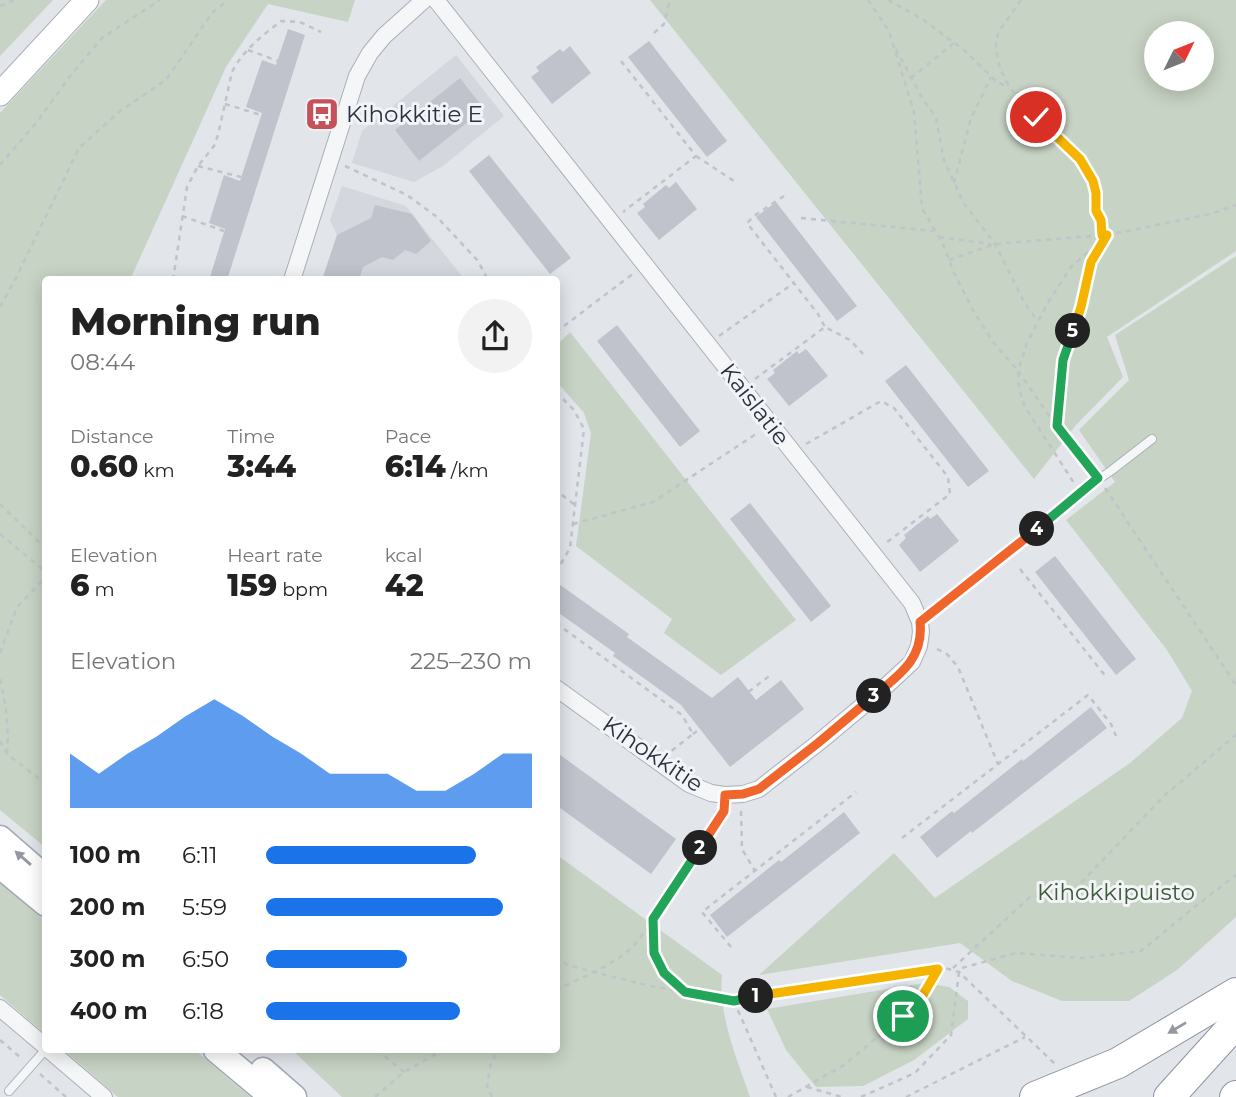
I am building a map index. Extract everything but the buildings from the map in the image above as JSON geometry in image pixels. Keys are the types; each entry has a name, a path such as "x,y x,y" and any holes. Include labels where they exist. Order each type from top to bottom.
{"highway":[{"path":"1035,1097 1118,1063 1236,993"},
{"path":"1169,1097 1236,1023"}],"main road":[{"path":"0,838 42,875"},
{"path":"0,866 42,901"},
{"path":"220,1053 272,1097"},
{"path":"243,1053 294,1097"}],"street":[{"path":"0,94 87,0"},
{"path":"293,276 357,76 384,36 424,0"},
{"name":"Kaislatie","path":"436,0 912,603 920,622"},
{"name":"Kihokkitie","path":"560,691 689,783 710,793 743,794 759,789 818,743 912,662 919,646 920,622"},
{"path":"0,1008 42,1045"},
{"path":"52,1053 104,1097"}],"lane":[{"path":"920,622 1098,478 1152,439"},
{"path":"9,1091 43,1053"}],"path":[{"path":"0,6 14,0"},
{"path":"0,165 102,38 160,0"},
{"path":"0,307 79,148 118,112 166,80 212,13 228,0"},
{"path":"654,33 668,16 670,0"},
{"path":"868,0 889,31 914,111 922,208 939,237 974,312 993,342 1098,478 1236,685"},
{"path":"888,0 922,19 954,43 996,81 1010,88"},
{"path":"1021,0 996,39 1000,69 1010,88 1080,159 1093,181 1096,211 1105,235 1091,262 1081,307 1063,360 1057,426"},
{"path":"174,276 187,187 198,166 214,146 232,72 253,43 281,21 300,22 321,32"},
{"path":"893,43 936,118 944,160 963,202 995,244 1024,302 1038,322"},
{"path":"911,78 954,43"},
{"path":"248,50 278,61"},
{"path":"621,61 696,156 737,183"},
{"path":"954,183 971,118 991,76"},
{"path":"225,104 261,115"},
{"path":"620,214 696,156"},
{"path":"342,165 407,195 437,217 478,261 486,276"},
{"path":"198,166 242,177"},
{"path":"784,196 747,223 818,314 825,327 850,340 863,354"},
{"path":"939,237 995,244 1105,235 1210,214 1236,205"},
{"path":"182,216 225,231"},
{"path":"801,218 936,232"},
{"path":"1081,493 1025,407 1019,389 1018,371 1027,343 1047,304 1071,267 1105,235"},
{"path":"949,260 995,244"},
{"path":"560,329 645,265"},
{"path":"717,337 794,283"},
{"path":"752,382 825,327"},
{"path":"560,396 574,410 584,429 570,548 560,565"},
{"path":"803,446 881,401 894,408 948,477 950,494 883,546"},
{"path":"573,524 653,502 760,432"},
{"path":"562,495 576,505"},
{"path":"0,504 42,545"},
{"path":"0,534 42,571"},
{"path":"1020,569 1107,678"},
{"path":"0,653 17,607 42,579"},
{"path":"560,626 682,715 693,734"},
{"path":"937,649 947,654 958,667 998,764"},
{"path":"668,753 772,674"},
{"path":"0,679 7,710 7,754"},
{"path":"902,838 1088,695 1111,724 1116,736"},
{"path":"951,970 1030,897 1073,891 1164,796 1236,734"},
{"path":"0,741 7,754 42,782"},
{"path":"731,947 702,912 856,792"},
{"path":"560,988 631,950 724,811 725,795"},
{"path":"741,810 743,849 755,870"},
{"path":"861,1097 915,1073 951,1035 959,972 962,968 1016,953 1081,958 1141,951 1236,875"},
{"path":"653,919 654,953 664,973 685,992"},
{"path":"560,959 567,965 593,972 734,1001 946,968 959,972 1059,1068"},
{"path":"788,1097 844,1065 903,1016 923,995 938,969"},
{"path":"734,1001 776,1097"},
{"path":"906,1097 1025,1037"},
{"path":"381,1053 404,1072"},
{"path":"375,1097 404,1072 438,1053"},
{"path":"492,1097 487,1087 491,1062 498,1053"},
{"path":"807,1087 842,1097"},
{"path":"55,1097 60,1092"}],"shaded area":[{"path":"456,55 504,116 443,166 414,182 352,163 362,131"},
{"path":"342,186 406,206 462,276 323,276 337,235 330,220"}],"green space":[{"path":"0,0 53,0 0,56"},
{"path":"106,0 355,0 348,22 268,4 226,67 132,276 42,276 42,845 0,810 0,113"},
{"path":"650,0 1236,0 1236,251 1107,337 1123,377 1076,425 1034,479"},
{"name":"Kihokkipuisto","path":"1236,256 1236,917 1177,970 1129,1001 1062,1001 1012,981 960,943 759,975 894,853 935,898 1130,763 1182,718 1192,691 1167,650 1066,520 1115,482 1079,430 1129,380 1115,335"},
{"path":"570,332 796,620 721,675 664,633 672,619 576,546 591,433 584,413 560,385 560,342"},
{"path":"560,857 722,975 726,1021 750,1097 342,1097 295,1053 560,1053"},
{"path":"0,882 42,918 42,1031 0,995"},
{"path":"924,983 949,987 968,1001 968,1019 914,1060 863,1086 816,1087 786,1050 767,1009"},
{"path":"67,1053 199,1053 250,1097 118,1097"}],"place":[{"name":"Kihokkitie E","path":"322,114"}],"route":[{"path":"903,1016 923,995 938,969 734,1001 685,992 664,973 654,953 653,919 724,811 725,795 743,794 759,789 852,716 912,662 919,646 920,622 1098,478 1057,426 1063,360 1081,307 1091,262 1107,235 1102,235 1093,181 1080,159 1036,117"}]}
